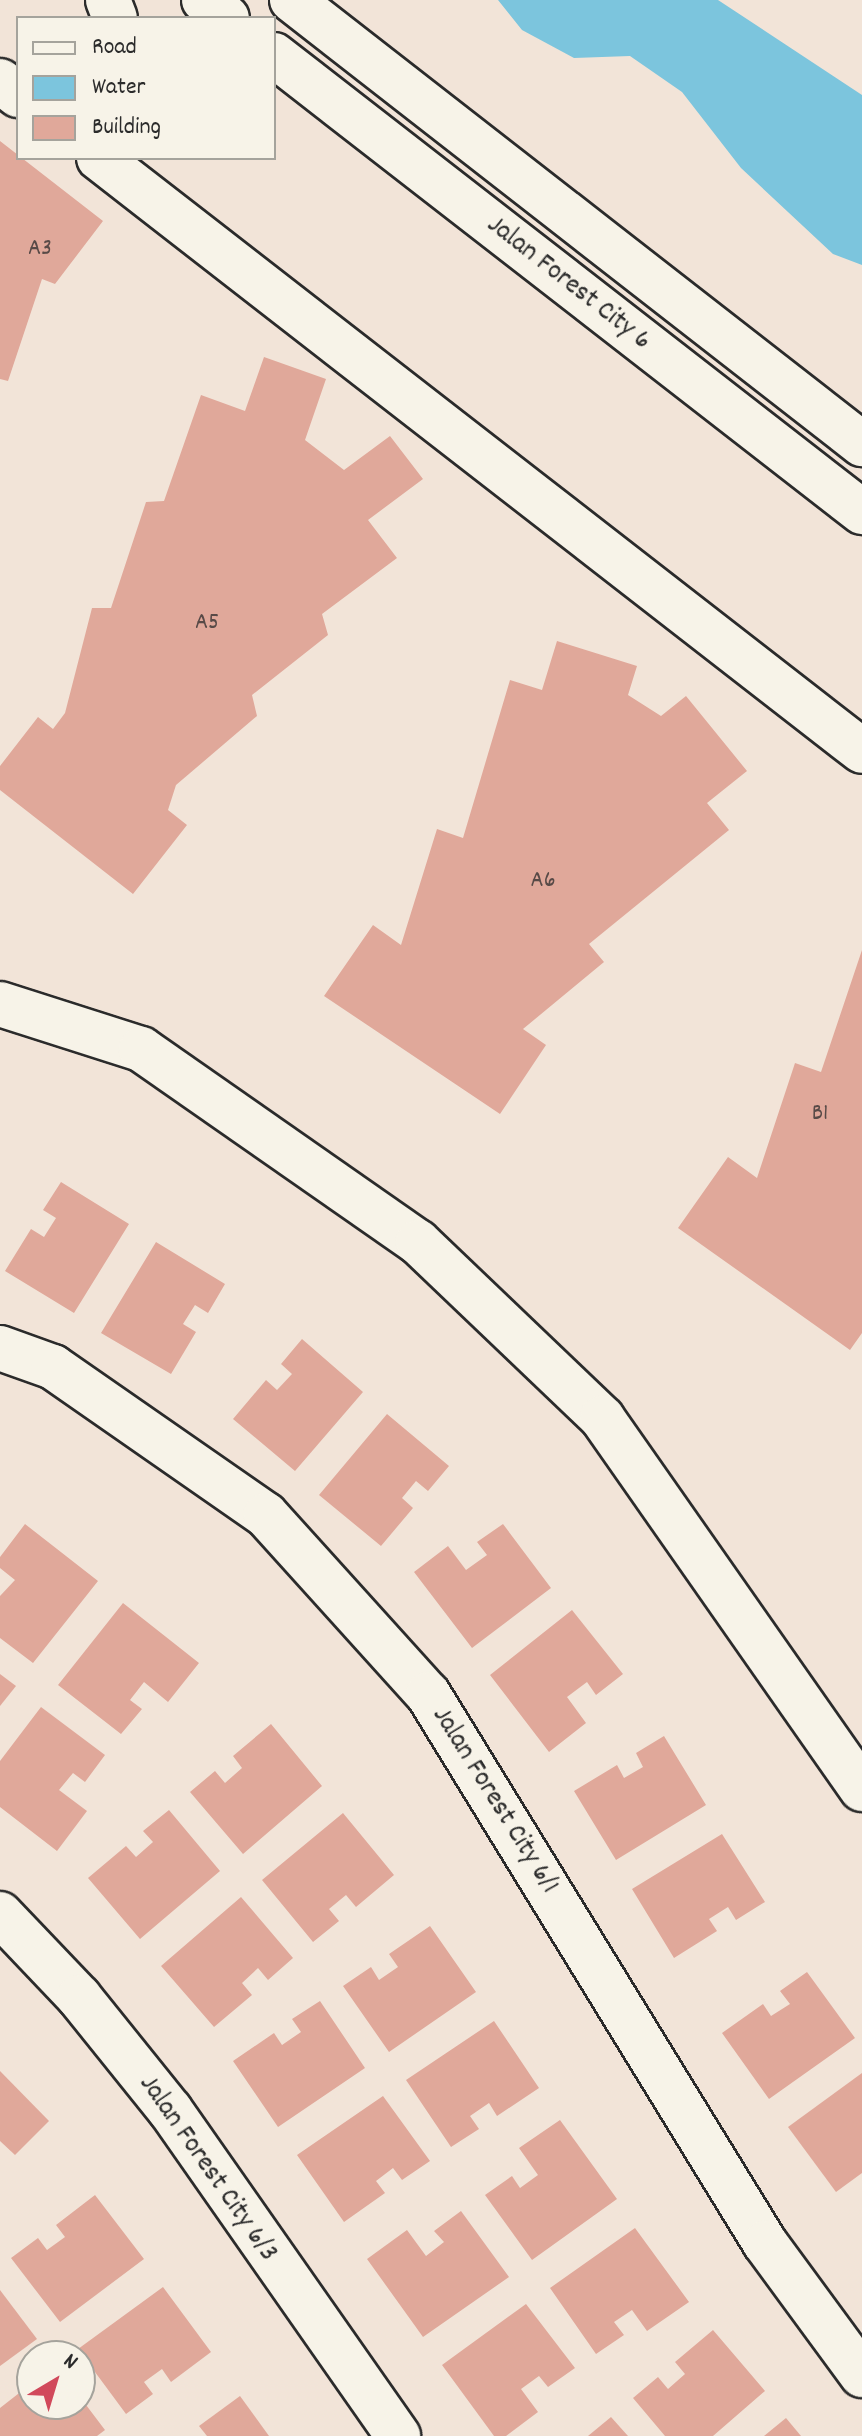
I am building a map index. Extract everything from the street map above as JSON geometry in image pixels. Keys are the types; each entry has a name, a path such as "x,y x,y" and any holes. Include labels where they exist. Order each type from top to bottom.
{"street":[{"path":"204,0 224,16"},
{"name":"Jalan Forest City 6","path":"292,0 862,444"},
{"name":"Jalan Forest City 6","path":"276,57 862,512"},
{"path":"0,81 16,93"},
{"path":"276,90 338,105"},
{"path":"102,160 862,751"},
{"path":"0,1004 141,1049 418,1242 602,1418 862,1789"},
{"name":"Jalan Forest City 6/1","path":"0,1348 53,1367 266,1515 428,1694 765,2243 862,2375"},
{"name":"Jalan Forest City 6/3","path":"0,1914 79,1997 170,2110 398,2436"}],"water":[{"path":"498,0 718,0 862,95 862,265 833,254 741,168 682,92 630,56 574,58 522,30"}],"building":[{"path":"0,141 16,153 16,160 24,160 103,221 55,284 42,279 8,381 0,379"},
{"path":"264,357 326,379 305,440 344,470 390,436 423,479 368,520 397,558 322,614 328,635 252,695 257,716 176,785 168,810 187,825 133,894 0,790 0,766 38,717 53,729 65,713 92,608 111,608 146,502 164,501 201,395 245,411"},
{"path":"557,641 637,666 628,695 661,716 686,696 747,771 707,803 729,830 589,944 604,962 523,1029 546,1045 500,1114 324,996 373,925 401,945 437,829 463,838 510,680 542,690"},
{"path":"862,950 862,1333 850,1350 678,1228 728,1157 757,1178 795,1063 821,1072"},
{"path":"61,1182 129,1224 74,1313 5,1271 31,1229 44,1237 56,1218 43,1210"},
{"path":"156,1242 225,1284 208,1313 195,1305 183,1324 196,1332 171,1374 101,1333"},
{"path":"302,1339 363,1392 295,1471 233,1419 266,1380 277,1390 292,1374 281,1364"},
{"path":"387,1414 449,1466 428,1491 416,1481 402,1498 413,1508 381,1546 319,1495"},
{"path":"25,1524 98,1581 33,1663 0,1638 0,1596 15,1580 0,1568 0,1557"},
{"path":"503,1524 551,1588 472,1648 414,1572 448,1546 466,1570 487,1555 477,1542"},
{"path":"123,1603 199,1663 168,1702 144,1682 130,1700 142,1709 121,1734 58,1685"},
{"path":"572,1610 623,1674 596,1695 587,1682 567,1697 586,1723 549,1752 490,1675"},
{"path":"0,1674 16,1686 0,1706"},
{"path":"41,1707 105,1755 85,1782 73,1773 59,1790 87,1811 57,1851 0,1807 0,1761"},
{"path":"271,1724 322,1786 243,1854 190,1792 215,1771 225,1783 242,1768 233,1756"},
{"path":"664,1736 706,1805 616,1860 574,1791 617,1765 624,1778 643,1767 636,1753"},
{"path":"169,1810 220,1871 140,1939 88,1878 126,1846 136,1857 153,1842 143,1831"},
{"path":"343,1813 394,1875 356,1907 346,1895 329,1909 339,1921 313,1942 262,1880"},
{"path":"722,1834 765,1902 736,1920 728,1907 709,1919 717,1931 674,1958 632,1889"},
{"path":"241,1897 293,1958 268,1980 258,1968 242,1983 252,1995 214,2027 161,1966"},
{"path":"430,1926 476,1992 389,2052 343,1986 371,1967 379,1980 398,1967 389,1954"},
{"path":"807,1972 855,2038 769,2099 722,2033 763,2004 771,2016 790,2004 780,1991"},
{"path":"320,2001 365,2068 278,2127 233,2061 274,2033 282,2045 301,2032 292,2019"},
{"path":"494,2021 539,2088 497,2116 489,2103 470,2116 479,2129 451,2147 406,2080"},
{"path":"0,2071 49,2121 15,2155 0,2141"},
{"path":"862,2073 862,2173 836,2192 788,2127"},
{"path":"383,2096 430,2161 402,2180 393,2168 376,2181 385,2193 344,2222 297,2155"},
{"path":"560,2120 617,2199 532,2260 485,2195 512,2176 520,2188 538,2175 519,2148"},
{"path":"95,2195 144,2259 60,2322 11,2258 38,2238 47,2250 65,2237 56,2225"},
{"path":"461,2211 509,2277 423,2337 367,2259 407,2230 426,2256 444,2242 434,2231"},
{"path":"635,2228 689,2302 647,2331 632,2310 614,2322 624,2335 596,2354 550,2288"},
{"path":"163,2287 211,2352 171,2382 162,2369 144,2382 153,2394 126,2414 96,2373 96,2340 90,2340"},
{"path":"0,2290 37,2339 16,2340 16,2354 0,2366"},
{"path":"526,2304 575,2368 548,2387 539,2376 521,2389 538,2412 506,2436 494,2436 442,2365"},
{"path":"713,2330 765,2391 713,2436 665,2436 633,2398 658,2377 668,2389 685,2374 675,2362"},
{"path":"16,2396 16,2420 96,2418 105,2430 97,2436 0,2436 0,2408"},
{"path":"240,2396 269,2436 207,2436 199,2426"},
{"path":"611,2417 628,2436 588,2436"},
{"path":"786,2418 801,2436 764,2436"}]}
